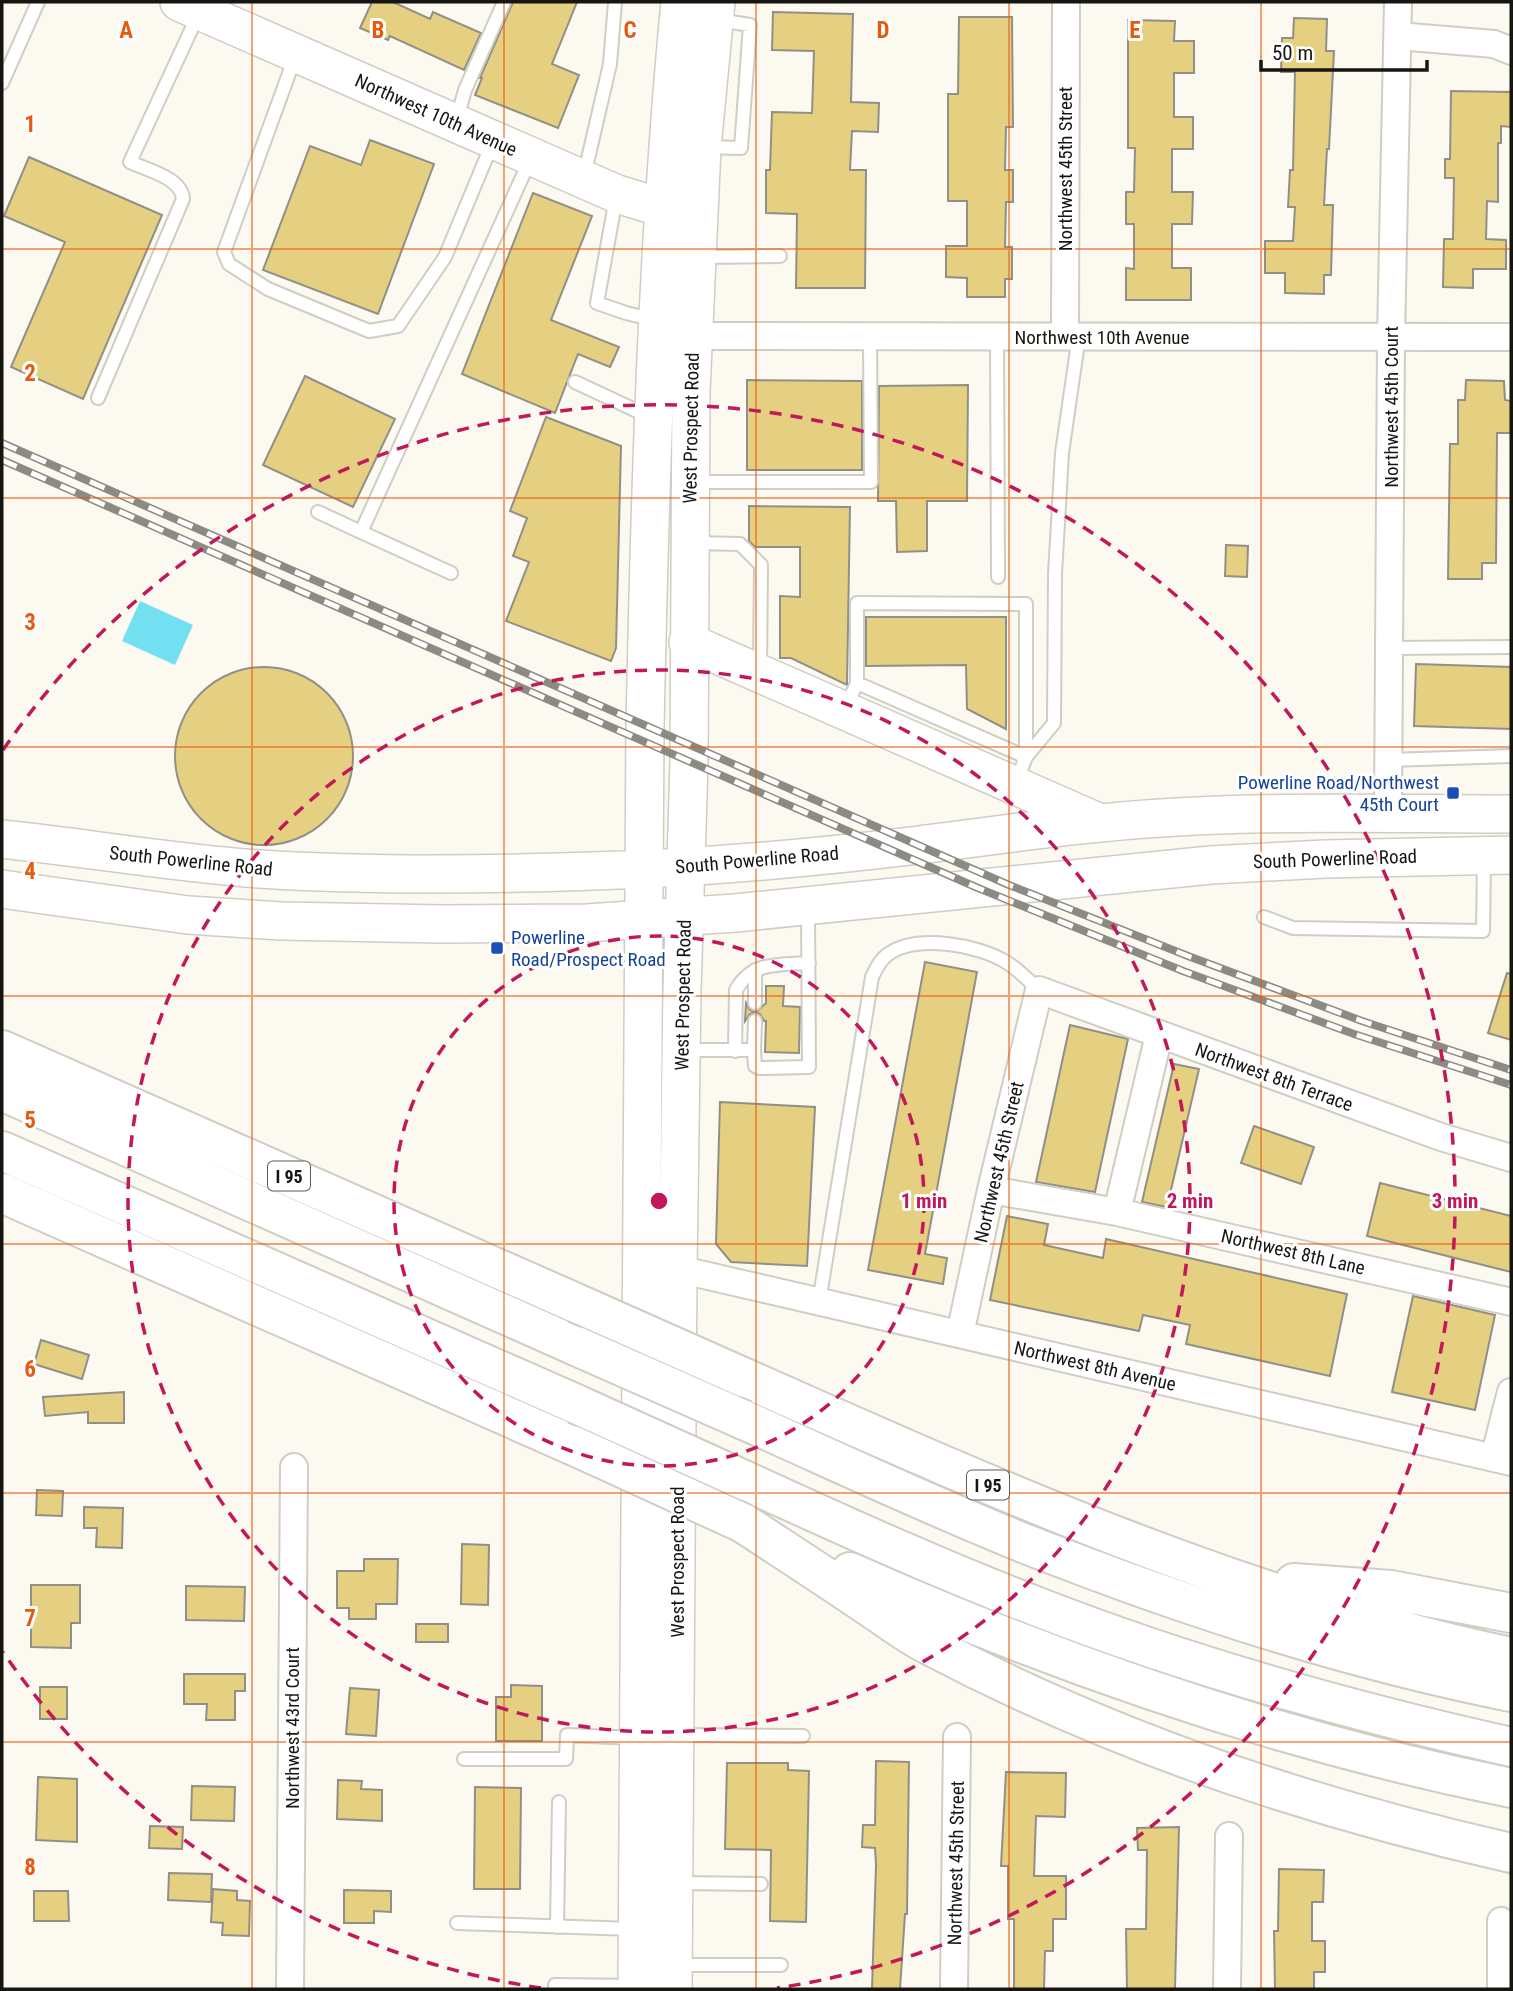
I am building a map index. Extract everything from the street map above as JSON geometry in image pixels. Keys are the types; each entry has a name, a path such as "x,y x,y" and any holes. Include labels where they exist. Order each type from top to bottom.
{"highway":[{"name":"I 95","path":"2,1050 745,1378 1079,1522 1236,1579 1389,1628 1511,1657"},
{"path":"2,1091 1023,1543 1183,1602 1343,1652 1511,1692"},
{"path":"2,1152 966,1578 1192,1662 1336,1705 1511,1747"},
{"path":"2,1193 949,1615 1102,1673 1259,1724 1511,1788"},
{"path":"743,1523 926,1644 1084,1717 1176,1754 1286,1792 1403,1827 1511,1853"},
{"path":"1236,1579 1391,1590 1511,1613"}],"main road":[{"name":"West Prospect Road","path":"637,1987 646,713 657,320 663,205 680,2"},
{"name":"Northwest 10th Avenue","path":"189,6 617,194 663,205 699,207"},
{"name":"West Prospect Road","path":"673,1977 678,1269 687,866 692,336 702,147 715,11"},
{"path":"688,642 761,673 850,697 1021,771 1099,823"},
{"name":"South Powerline Road","path":"2,839 175,862 286,870 422,874 687,866 823,855 1099,823 1234,814 1511,814"},
{"name":"South Powerline Road","path":"2,889 188,915 313,923 510,925 684,916 1211,865 1498,855"}],"street":[{"name":"Northwest 45th Street","path":"1066,2 1072,336"},
{"name":"Northwest 45th Court","path":"1388,813 1391,338 1398,2"},
{"path":"1398,36 1494,44 1511,51"},
{"name":"Northwest 10th Avenue","path":"692,336 1511,337"},
{"name":"Northwest 45th Street","path":"960,1335 991,1189 1039,990"},
{"name":"Northwest 8th Terrace","path":"1039,990 1441,1137 1511,1158"},
{"path":"1117,1212 1159,1035"},
{"name":"Northwest 8th Lane","path":"991,1189 1117,1212 1511,1302"},
{"name":"Northwest 8th Avenue","path":"678,1269 1503,1460"},
{"path":"1503,1460 1511,1392"},
{"name":"Northwest 43rd Court","path":"290,1989 294,1466"},
{"name":"Northwest 45th Street","path":"954,1989 957,1737"},
{"path":"1227,1989 1229,1836"},
{"path":"1501,1989 1502,1920"}],"lane":[{"path":"2,83 38,2"},
{"path":"456,123 465,90 504,2"},
{"path":"583,180 610,64 615,2"},
{"path":"98,398 183,199 178,184 130,162 189,6"},
{"path":"296,53 223,252 229,264 268,289 369,331 398,326 445,257 494,140"},
{"path":"361,532 532,157"},
{"path":"617,194 597,303 657,320"},
{"path":"696,257 779,256"},
{"path":"1021,771 1055,723 1055,573 1072,336"},
{"path":"689,482 871,482 870,337"},
{"path":"997,338 998,577"},
{"path":"575,382 653,418"},
{"path":"318,512 451,573"},
{"path":"689,542 740,544 761,565 761,673"},
{"path":"850,697 857,603 1026,604 1021,771"},
{"path":"1390,648 1511,647"},
{"path":"1389,760 1511,756"},
{"path":"1264,917 1293,928 1483,931 1498,855"},
{"path":"755,1021 754,1061 758,1068 809,1067 808,905"},
{"path":"820,1302 872,977 879,964 888,954 912,945 940,943 967,947 1007,962 1039,990"},
{"path":"735,1051 736,990 741,982 760,967 809,963"},
{"path":"755,970 755,1003"},
{"path":"681,1050 754,1050"},
{"path":"464,1759 566,1759 567,1735 639,1738"},
{"path":"675,1735 803,1736"},
{"path":"557,1927 559,1802"},
{"path":"674,1883 761,1884"},
{"path":"457,1923 637,1929"},
{"path":"673,1977 781,1965"},
{"path":"555,1989 555,1985 637,1987"}],"water":[{"path":"140,601 193,625 175,665 122,641"}],"building":[{"path":"372,2 393,2 430,19 433,12 481,33 464,70 390,36 388,40 360,28"},
{"path":"513,2 577,2 552,64 579,75 558,128 475,95"},
{"path":"773,12 853,14 851,102 879,103 878,132 852,131 850,170 866,170 865,288 796,288 797,214 766,213 766,170 770,170 772,112 812,113 814,51 772,50"},
{"path":"959,17 1012,17 1013,127 1006,127 1005,170 1013,170 1013,202 1006,202 1005,247 1012,247 1012,279 1005,279 1005,297 967,297 967,278 946,277 946,246 967,246 967,201 948,201 948,94 958,94"},
{"path":"1294,18 1327,19 1326,51 1334,51 1324,205 1333,205 1331,275 1324,275 1324,294 1285,293 1285,273 1265,273 1265,241 1293,241 1295,207 1288,207 1290,170 1293,170 1295,72 1281,72 1282,38 1293,38"},
{"path":"1128,20 1175,21 1174,41 1194,41 1194,73 1174,73 1174,117 1193,117 1193,149 1172,149 1172,192 1193,192 1192,224 1172,224 1172,268 1191,268 1191,300 1126,300 1126,268 1134,269 1134,224 1126,224 1126,192 1134,192 1135,148 1128,148"},
{"path":"1451,91 1511,92 1511,127 1501,126 1501,143 1498,143 1498,202 1487,201 1486,239 1506,240 1506,269 1473,269 1473,288 1443,287 1444,239 1453,239 1454,178 1445,178 1445,159 1450,159"},
{"path":"370,140 434,164 378,314 263,270 310,146 361,165"},
{"path":"29,157 162,215 83,399 11,367 65,242 4,216"},
{"path":"533,193 592,216 551,320 619,347 610,367 578,354 555,413 462,374"},
{"path":"305,376 395,419 353,507 263,465"},
{"path":"747,380 862,381 862,470 747,470"},
{"path":"1466,380 1504,381 1505,400 1511,401 1511,433 1497,433 1496,563 1482,563 1482,579 1448,579 1450,444 1458,444 1458,400 1465,400"},
{"path":"968,385 967,501 927,501 927,551 897,552 896,501 878,501 879,386"},
{"path":"546,417 621,446 616,648 611,661 506,621 529,562 513,556 527,518 510,511"},
{"path":"749,506 850,507 847,685 791,658 780,658 780,596 800,597 800,547 755,547 749,541"},
{"path":"1226,545 1248,546 1247,577 1225,576"},
{"path":"866,617 1006,617 1006,729 967,709 966,665 866,666"},
{"path":"1416,664 1511,667 1511,729 1414,726"},
{"path":"264,667 298,674 327,693 346,722 353,756 346,790 327,819 298,838 264,845 230,838 201,819 182,790 175,756 182,722 201,693 230,674"},
{"path":"925,962 977,972 925,1254 947,1258 943,1284 868,1270"},
{"path":"1507,973 1511,974 1511,1040 1488,1033"},
{"path":"766,986 784,986 783,1006 800,1007 799,1053 765,1052 766,1021 755,1012 745,1021 746,1003 750,1010 756,1012 766,1003"},
{"path":"1070,1025 1128,1039 1095,1192 1036,1182"},
{"path":"1174,1064 1199,1069 1167,1207 1142,1202"},
{"path":"720,1102 815,1107 807,1266 731,1262 716,1244"},
{"path":"1254,1126 1314,1147 1301,1184 1241,1163"},
{"path":"1380,1183 1511,1216 1511,1272 1367,1236"},
{"path":"1007,1216 1048,1224 1044,1245 1103,1258 1106,1239 1347,1294 1330,1376 1186,1344 1190,1325 1143,1315 1139,1331 990,1300"},
{"path":"1413,1296 1495,1315 1475,1410 1392,1392"},
{"path":"41,1340 89,1355 82,1379 34,1364"},
{"path":"124,1392 124,1423 88,1423 88,1412 45,1416 43,1397"},
{"path":"37,1490 63,1491 62,1516 36,1515"},
{"path":"84,1507 123,1508 122,1548 96,1547 97,1528 84,1528"},
{"path":"462,1544 489,1545 488,1605 461,1604"},
{"path":"364,1559 398,1559 397,1604 376,1604 376,1619 349,1619 349,1608 337,1608 337,1571 364,1571"},
{"path":"31,1585 80,1585 80,1623 71,1623 71,1648 31,1647"},
{"path":"186,1586 245,1587 244,1621 186,1620"},
{"path":"416,1624 448,1624 448,1642 416,1642"},
{"path":"184,1674 245,1674 245,1691 235,1691 235,1720 206,1720 207,1704 184,1704"},
{"path":"511,1685 542,1686 542,1741 496,1741 496,1697 511,1697"},
{"path":"40,1687 67,1687 67,1719 40,1719"},
{"path":"350,1688 379,1690 376,1736 346,1734"},
{"path":"876,1761 909,1762 907,1914 900,1989 872,1989 875,1848 862,1847 863,1825 875,1825"},
{"path":"727,1763 788,1763 788,1770 809,1771 806,1922 770,1921 771,1850 725,1849"},
{"path":"1006,1772 1066,1773 1065,1817 1036,1816 1034,1876 1066,1876 1066,1919 1053,1919 1053,1951 1045,1951 1044,1989 1014,1989 1014,1919 1008,1919 1008,1866 1001,1866"},
{"path":"38,1777 77,1779 77,1842 36,1840"},
{"path":"338,1780 362,1781 361,1789 382,1790 382,1821 337,1819"},
{"path":"192,1786 235,1787 234,1821 191,1820"},
{"path":"475,1787 521,1788 520,1889 474,1889"},
{"path":"150,1826 183,1827 182,1849 149,1848"},
{"path":"1179,1827 1175,1989 1127,1989 1126,1929 1146,1929 1147,1850 1138,1850 1137,1828"},
{"path":"1279,1869 1324,1870 1323,1902 1312,1902 1312,1941 1325,1941 1325,1972 1314,1972 1314,1989 1275,1989 1274,1931 1278,1931"},
{"path":"169,1873 212,1874 211,1902 168,1900"},
{"path":"213,1889 237,1891 237,1900 250,1901 249,1936 222,1935 223,1923 211,1922"},
{"path":"344,1890 391,1891 391,1912 374,1911 374,1923 344,1923"},
{"path":"34,1891 68,1891 69,1921 34,1921"}],"railway":[{"path":"2,443 1009,885 1362,1021 1511,1070"},
{"path":"2,460 978,888 1183,971 1354,1034 1511,1085"}],"place":[{"name":"Powerline Road/Northwest 45th Court","path":"1453,793"},
{"name":"Powerline Road/Prospect Road","path":"497,948"}]}
